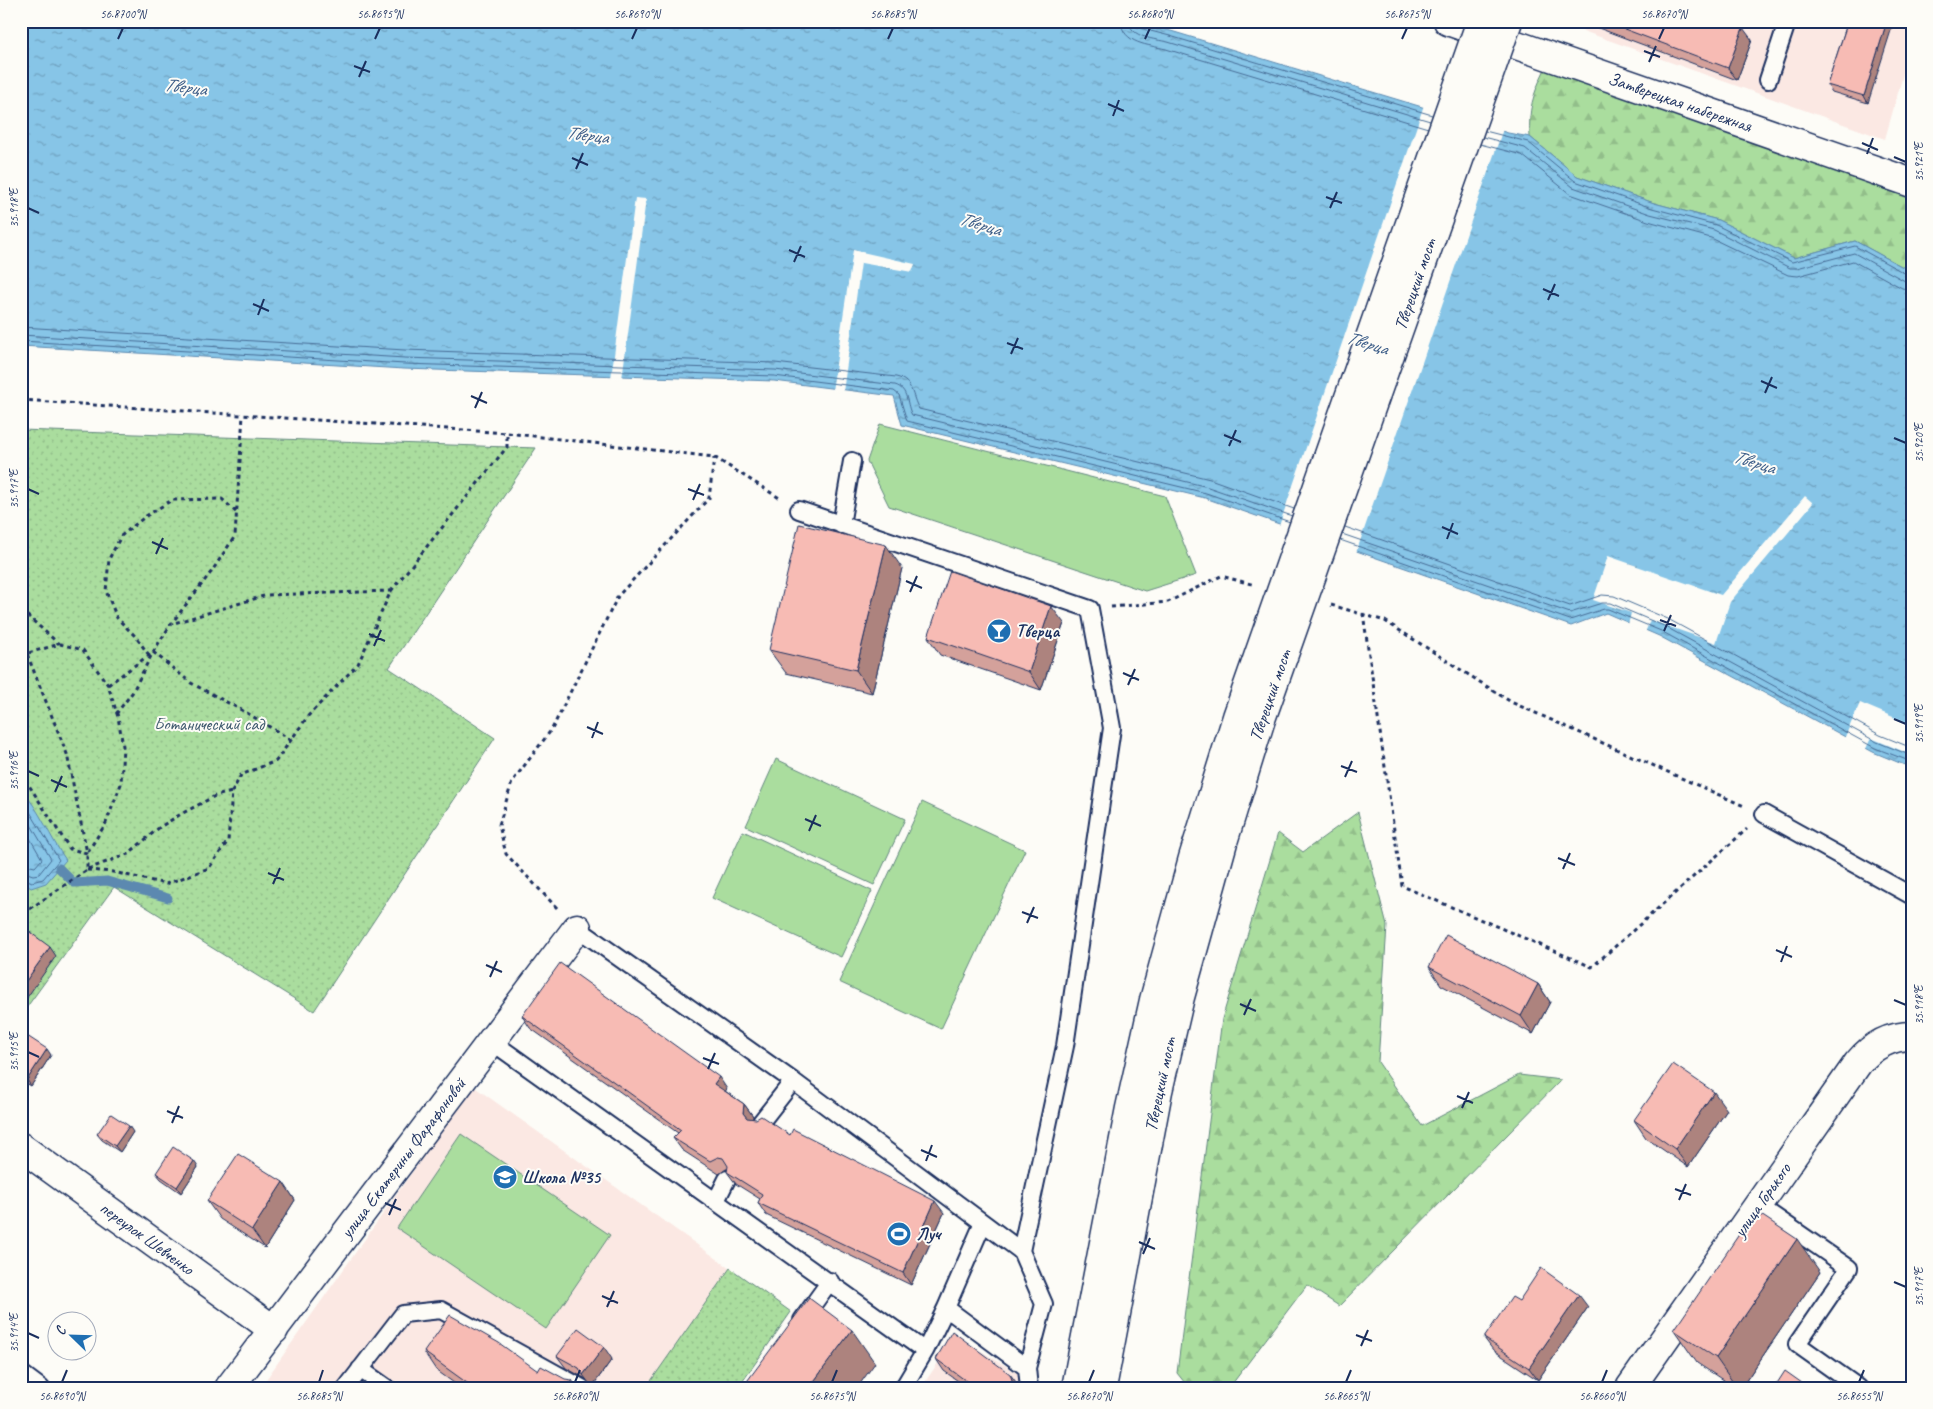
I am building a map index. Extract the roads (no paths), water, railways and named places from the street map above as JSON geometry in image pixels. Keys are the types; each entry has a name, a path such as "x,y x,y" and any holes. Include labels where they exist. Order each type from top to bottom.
{"main road":[{"name":"Затверецкая набережная","path":"1448,21 1912,183"},
{"name":"Тверецкий мост","path":"1076,1388 1130,1108 1154,1000 1193,858 1237,717 1481,21"},
{"name":"Тверецкий мост","path":"1102,1388 1158,1091 1182,989 1222,842 1261,719 1508,21"},
{"name":"улица Екатерины Фарафоновой","path":"229,1388 577,928"},
{"name":"улица Горького","path":"1630,1388 1863,1056 1883,1042 1899,1037 1912,1036"},
{"name":"переулок Шевченко","path":"21,1147 274,1330"}],"lane":[{"path":"1768,80 1786,26 1784,21"},
{"path":"842,525 852,461"},
{"path":"799,510 1090,609 1112,728 1065,1046 1021,1251"},
{"path":"1764,814 1912,896"},
{"path":"577,928 793,1081 1021,1251 1044,1304 1027,1368 1029,1388"},
{"path":"491,1041 830,1281 925,1351"},
{"path":"761,1122 793,1081"},
{"path":"716,1201 727,1179"},
{"path":"1758,1205 1849,1268 1797,1344 1859,1388"},
{"path":"903,1388 925,1351 946,1308 983,1223"},
{"path":"795,1330 830,1281"},
{"path":"946,1308 1027,1368"},
{"path":"346,1388 403,1314 441,1310 582,1388"},
{"path":"360,1370 387,1388"},
{"path":"21,1373 41,1388"}],"water":[{"path":"21,21 1131,21 1171,31 1508,133 1530,137 1577,176 1654,203 1718,220 1794,258 1855,241 1912,272 1912,768 1873,752 1659,636 1606,613 1571,626 1205,498 902,425 894,396 774,381 404,369 21,346"},
{"path":"21,789 34,806 66,860 46,883 31,888 21,881"}],"waterway":[{"path":"59,868 74,883 107,881 168,898"}],"place":[{"name":"Тверца","path":"999,631"},
{"name":"Школа №35","path":"505,1177"},
{"name":"Луч","path":"899,1234"}],"park label":[{"name":"Ботанический сад","path":"209,724"}]}
